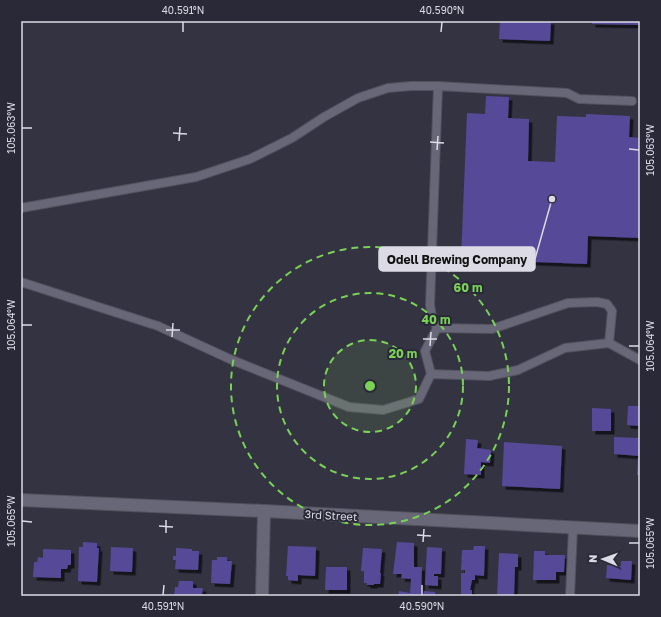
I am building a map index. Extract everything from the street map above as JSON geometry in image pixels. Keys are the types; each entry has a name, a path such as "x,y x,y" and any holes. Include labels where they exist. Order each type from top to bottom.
{"street":[{"name":"3rd Street","path":"21,500 640,531"},
{"path":"262,596 264,511"}],"lane":[{"path":"437,328 432,318 430,305 438,86"},
{"path":"21,208 196,177 250,159 292,138 324,117 358,98 388,88 438,86 566,93 580,99 632,101"},
{"path":"21,282 158,326 232,360 349,407 383,410 419,399 431,374 425,351 437,328"},
{"path":"437,328 492,329 568,303 597,302 607,304 612,311 609,343"},
{"path":"431,374 488,376 518,370 565,348 609,343 640,360"},
{"path":"570,596 573,528"}],"building":[{"path":"500,21 551,21 550,41 499,39"},
{"path":"592,21 640,21 640,25 592,24"},
{"path":"486,96 509,97 508,118 529,119 528,161 555,162 557,116 586,117 586,114 630,116 629,137 640,138 640,238 588,236 587,264 461,259 467,113 485,114"},
{"path":"628,406 640,406 640,426 627,425"},
{"path":"592,408 611,409 611,431 592,431"},
{"path":"614,437 640,438 640,456 614,454"},
{"path":"466,439 478,440 477,448 491,450 490,463 481,462 481,475 464,474"},
{"path":"504,442 562,446 560,489 502,486"},
{"path":"638,457 640,458 640,475 637,475"},
{"path":"83,542 97,543 97,548 99,548 97,582 78,581 79,547 83,547"},
{"path":"397,542 414,543 414,567 422,567 421,596 398,596 399,591 410,593 411,579 401,578 402,574 393,574"},
{"path":"288,546 316,547 315,576 298,575 298,581 288,580 288,576 286,576"},
{"path":"474,546 485,546 484,576 475,575 475,580 472,580 470,590 472,590 472,596 461,596 461,573 465,573 465,570 461,570 462,550 473,550"},
{"path":"111,547 133,548 132,572 110,571"},
{"path":"427,547 442,548 441,574 434,574 434,576 438,576 438,586 425,585"},
{"path":"176,548 199,551 198,570 175,569 176,560 173,560 173,556 176,556"},
{"path":"363,548 382,549 380,584 367,585 367,583 364,583 364,571 361,571"},
{"path":"43,549 71,550 71,565 68,565 67,569 61,569 61,578 33,577 34,562 37,562 38,557 43,558"},
{"path":"534,551 545,551 545,555 565,555 564,572 556,572 556,580 533,580"},
{"path":"499,553 518,554 518,567 515,567 514,596 497,596"},
{"path":"217,557 227,557 227,561 232,561 230,584 211,583 212,560 217,560"},
{"path":"621,561 632,561 631,580 606,578 607,565 621,566"},
{"path":"326,567 347,567 347,590 325,590"},
{"path":"179,581 193,581 193,588 203,588 202,594 204,594 204,596 174,596 175,587 178,587"},
{"path":"424,591 435,592 435,596 423,596"}],"place":[{"name":"Odell Brewing Company","path":"552,199"}]}
